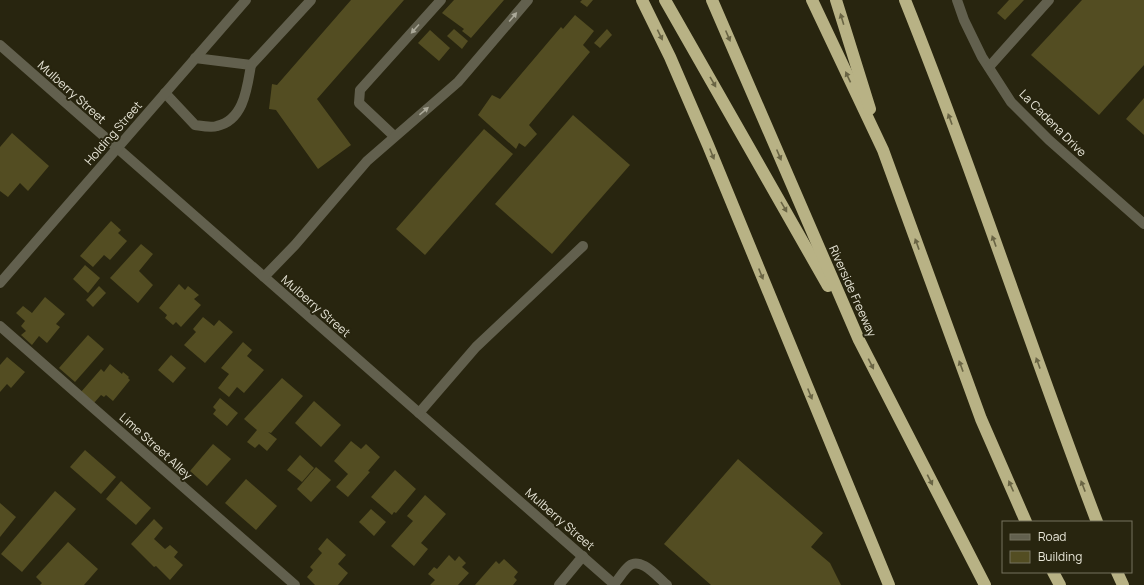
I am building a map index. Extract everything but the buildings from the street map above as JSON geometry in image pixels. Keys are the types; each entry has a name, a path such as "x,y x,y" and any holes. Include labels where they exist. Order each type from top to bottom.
{"highway":[{"path":"642,0 670,57 708,145 889,585"},
{"path":"665,0 859,340"},
{"name":"Riverside Freeway","path":"712,0 859,340 985,585"},
{"path":"812,0 883,150"},
{"path":"836,0 883,150 981,419 1026,521"},
{"path":"905,0 931,63 1097,521"},
{"path":"1054,573 1060,585"},
{"path":"1117,573 1123,585"}],"street":[{"name":"Holding Street","path":"0,283 246,0"},
{"path":"165,93 195,125 217,126 234,117 244,100 251,65 311,0"},
{"path":"394,136 359,103 360,90 441,0"},
{"path":"264,277 295,245 367,161 458,82 528,0"},
{"name":"La Cadena Drive","path":"957,0 964,20 989,67 1012,102 1096,183 1144,224"},
{"path":"989,67 1049,0"},
{"name":"Mulberry Street","path":"0,45 615,585"},
{"path":"195,58 251,65"},
{"path":"419,413 476,347 583,246"},
{"name":"Lime Street Alley","path":"0,326 294,585"},
{"path":"559,585 583,556"},
{"path":"615,585 629,566 638,564 643,565 666,585"}]}
